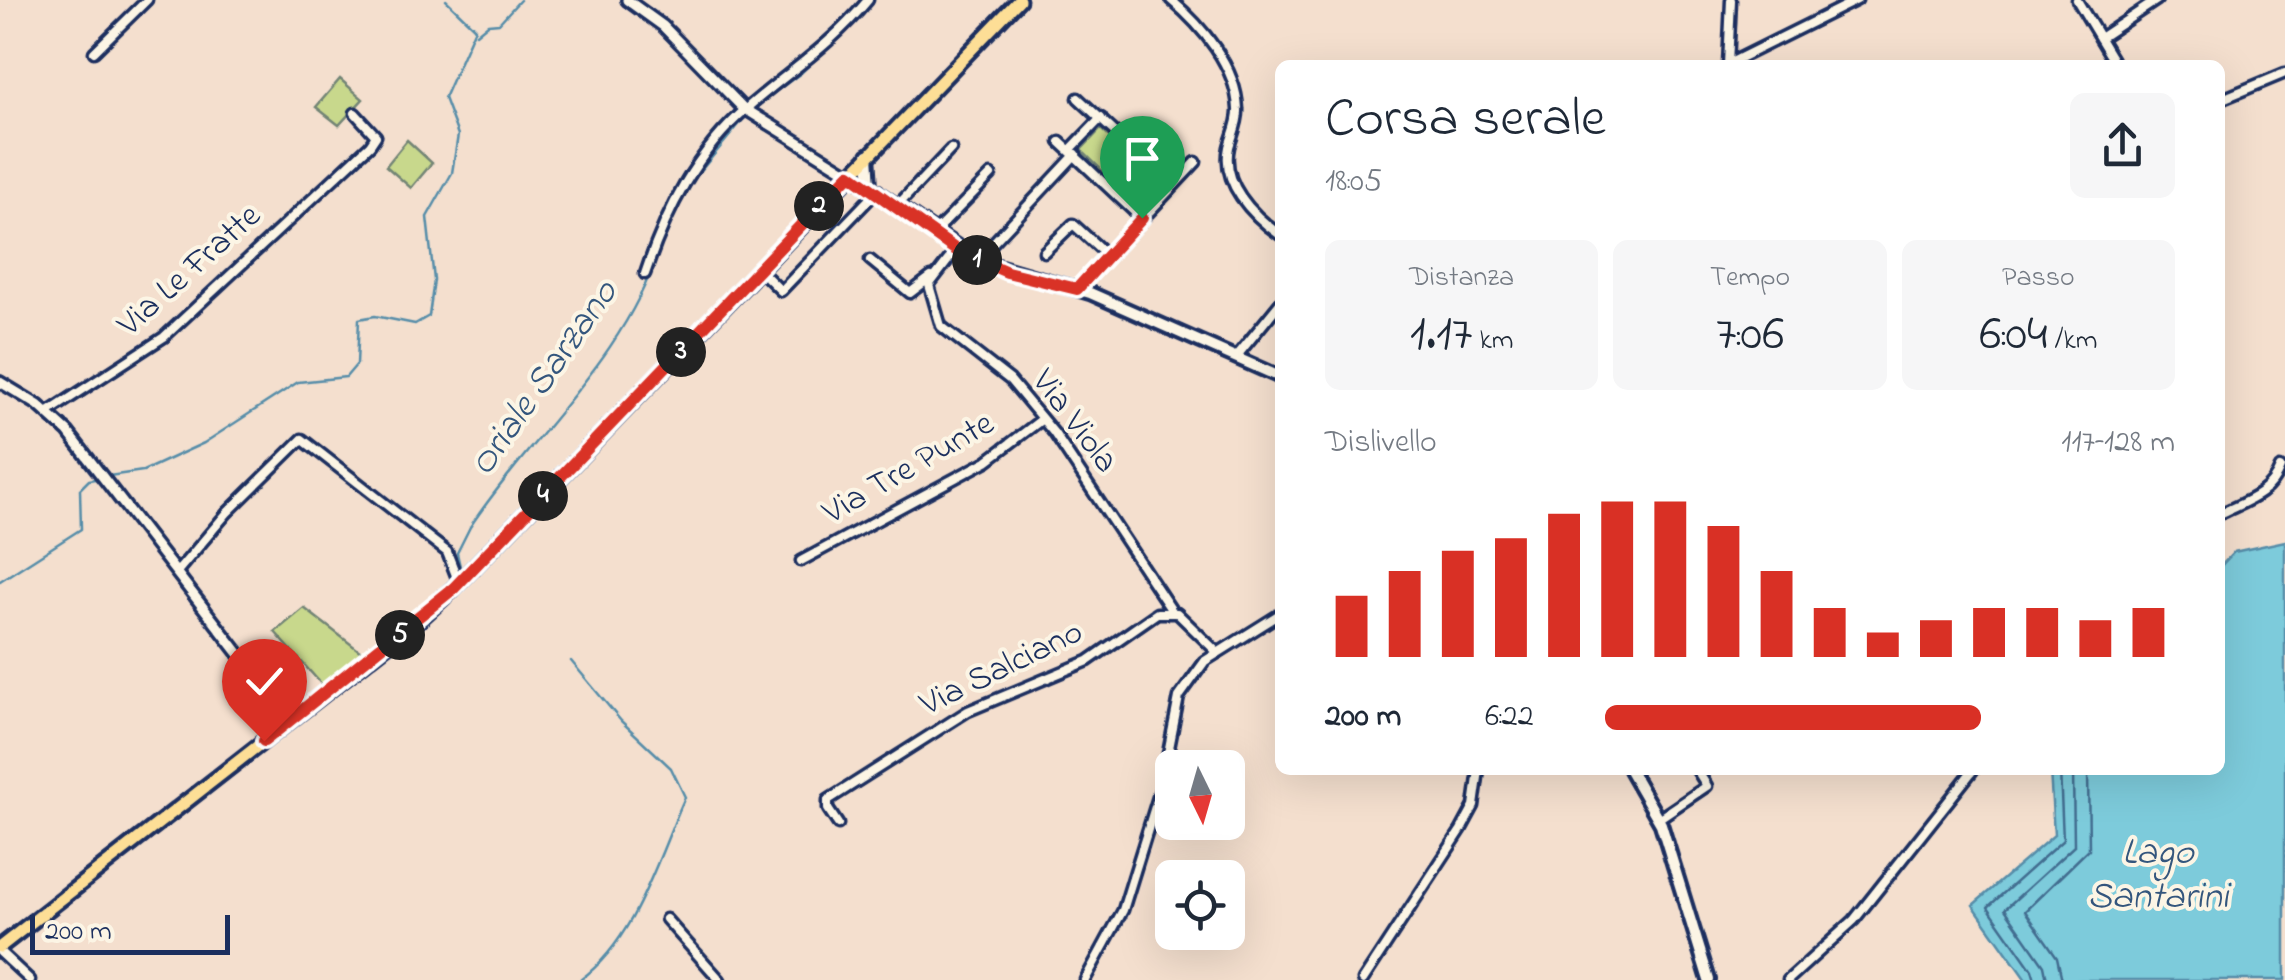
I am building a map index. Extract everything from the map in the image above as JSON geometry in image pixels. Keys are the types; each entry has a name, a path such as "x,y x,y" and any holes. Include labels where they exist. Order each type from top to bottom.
{"main road":[{"path":"0,947 420,620 1019,0"},
{"path":"868,155 874,188"},
{"path":"850,174 956,250 977,260 1077,289 1275,375"},
{"path":"1633,775 1658,818 1709,980"}],"street":[{"path":"94,52 148,0"},
{"path":"626,0 663,26 746,109 850,174"},
{"path":"645,274 678,191 746,109 825,48 868,0"},
{"path":"1171,0 1206,34 1234,92 1237,118 1227,159 1231,181 1275,230"},
{"path":"1728,60 1731,0"},
{"path":"1738,60 1857,0"},
{"path":"2078,0 2113,60"},
{"path":"2100,38 2157,0"},
{"path":"2225,98 2285,72"},
{"path":"1078,98 1151,160 1118,194"},
{"name":"Via Le Fratte","path":"47,413 164,338 370,145 376,136 356,114"},
{"path":"977,260 1101,118"},
{"path":"1060,142 1142,218"},
{"path":"898,206 951,149"},
{"path":"1077,289 1196,162"},
{"path":"933,234 991,175"},
{"path":"759,269 781,291 874,188"},
{"path":"1044,252 1072,224 1107,255"},
{"path":"870,260 910,294 956,250"},
{"name":"Via Viola","path":"931,277 930,297 941,326 1010,380 1114,518 1172,611"},
{"path":"1236,357 1275,309"},
{"path":"0,382 47,413 95,465 290,720"},
{"name":"Via Tre Punte","path":"801,561 972,470 1041,420"},
{"path":"177,572 227,513 302,440 447,552 459,583"},
{"path":"2225,512 2275,483 2280,468"},
{"path":"1172,611 1217,652"},
{"name":"Via Salciano","path":"838,824 828,809 828,800 929,732 992,699 1074,668 1157,613 1172,611"},
{"path":"1085,980 1124,910 1162,784 1179,698 1190,678 1217,652 1275,617"},
{"path":"1363,980 1461,830 1474,806 1478,775"},
{"path":"1658,818 1707,786 1699,775"},
{"path":"1788,980 1854,920 1969,775"},
{"path":"666,920 720,980"},
{"path":"0,947 30,980"}],"green space":[{"path":"340,79 363,99 339,125 316,107"},
{"path":"1101,129 1138,165 1118,186 1081,150"},
{"path":"407,140 432,163 411,188 386,166"},
{"path":"304,608 365,655 324,687 275,632"}],"water":[{"name":"Lago Santarini","path":"2285,541 2285,980 2026,980 1973,905 2054,835 2050,775 2225,775 2225,562 2234,552"}],"waterway":[{"path":"109,476 143,471 204,443 298,382 346,377 357,364 359,319 375,316 415,324 429,316 434,280 427,217 452,173 458,135 444,98 475,28 446,0"},
{"path":"476,34 488,24 499,23 520,0"},
{"name":"Oriale Sarzano","path":"755,107 801,73 848,27"},
{"name":"Oriale Sarzano","path":"684,191 747,115"},
{"name":"Oriale Sarzano","path":"461,571 457,553 470,527 601,360 644,288 659,248"},
{"path":"0,581 81,529 80,489 89,480 101,478"},
{"name":"Oriale Sarzano","path":"571,661 621,721 671,768 685,797 630,920 616,943 580,980"}],"route":[{"path":"264,741 420,620 454,588 850,174 878,190 956,250 1007,272 1077,289 1142,218"}]}
